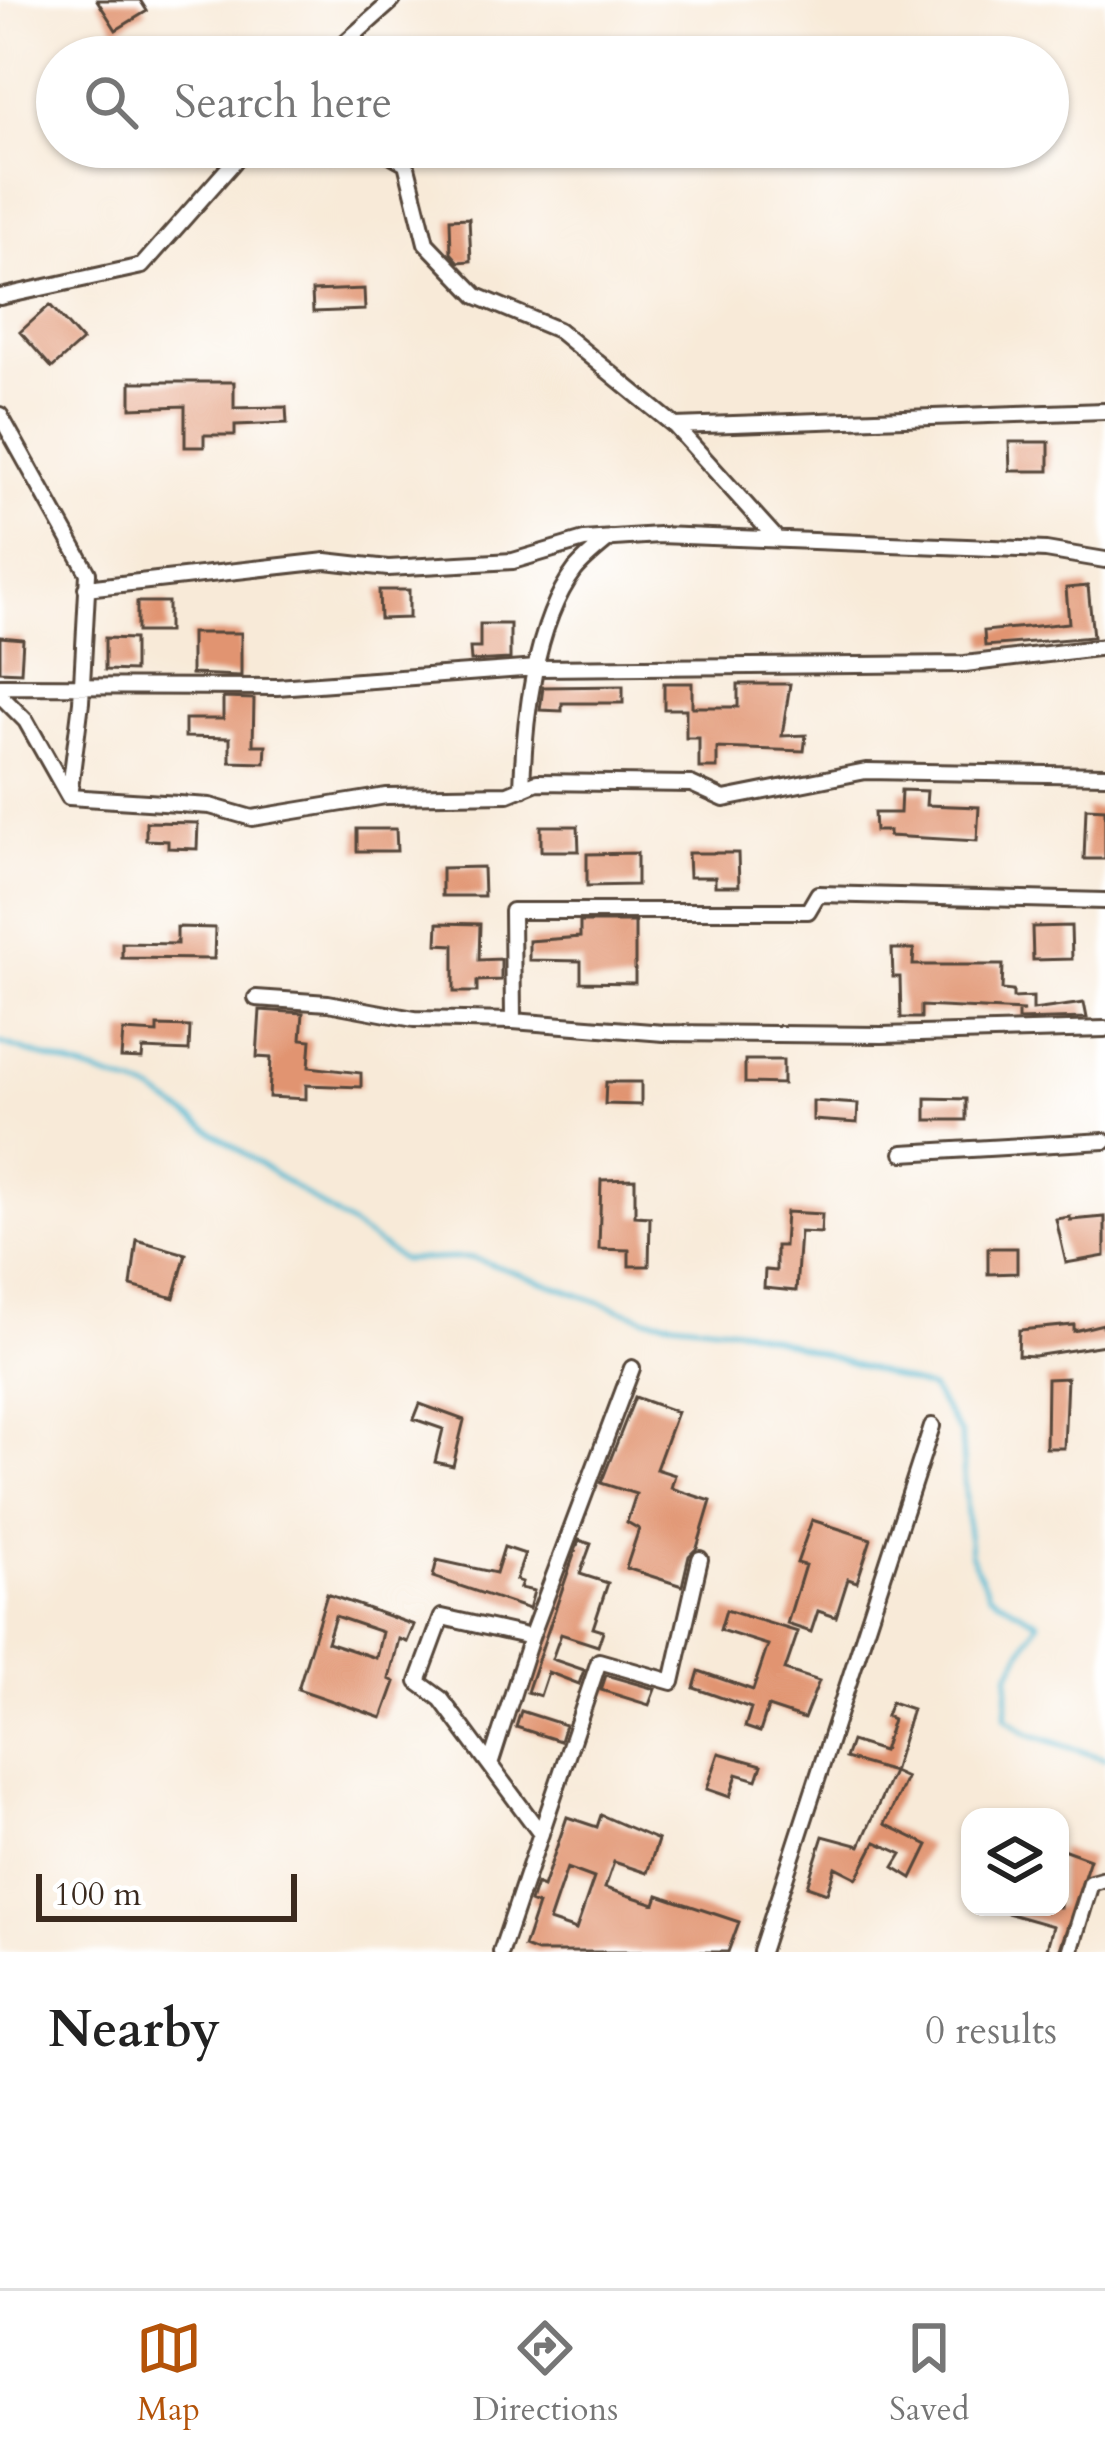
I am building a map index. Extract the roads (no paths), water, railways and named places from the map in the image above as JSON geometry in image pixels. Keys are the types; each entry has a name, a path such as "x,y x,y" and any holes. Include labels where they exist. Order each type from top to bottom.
{"street":[{"path":"353,36 393,0"},
{"path":"0,297 142,266 228,168"},
{"path":"407,168 426,243 477,296 558,330 675,427 775,537"},
{"path":"675,427 1105,411"},
{"path":"0,415 88,573 69,797"},
{"path":"86,588 326,561 388,568 512,561 584,539 610,538 775,537 1046,550 1105,560"},
{"path":"522,788 523,735 559,596 577,568 610,538"},
{"path":"0,691 277,687 537,668 965,664 1105,647"},
{"path":"0,691 26,721 69,797"},
{"path":"69,797 210,806 252,818 386,796 508,794 537,782 691,784 724,799 866,771 1105,775"},
{"path":"513,1021 512,911 808,911 818,894 1105,902"},
{"path":"256,998 328,1003 414,1019 729,1034 1105,1029"},
{"path":"903,1153 1105,1142"},
{"path":"490,1765 531,1637 632,1368"},
{"path":"761,1952 932,1426"},
{"path":"501,1952 599,1660 672,1682 700,1559"},
{"path":"531,1637 442,1617 418,1682 441,1699 541,1834"},
{"path":"1070,1952 1090,1883 1105,1879"}],"waterway":[{"path":"0,1043 153,1092 402,1260 473,1258 645,1318 744,1329 931,1389 961,1435 970,1554 989,1594 1038,1622 1009,1674 1006,1718 1027,1733 1105,1759"}]}
